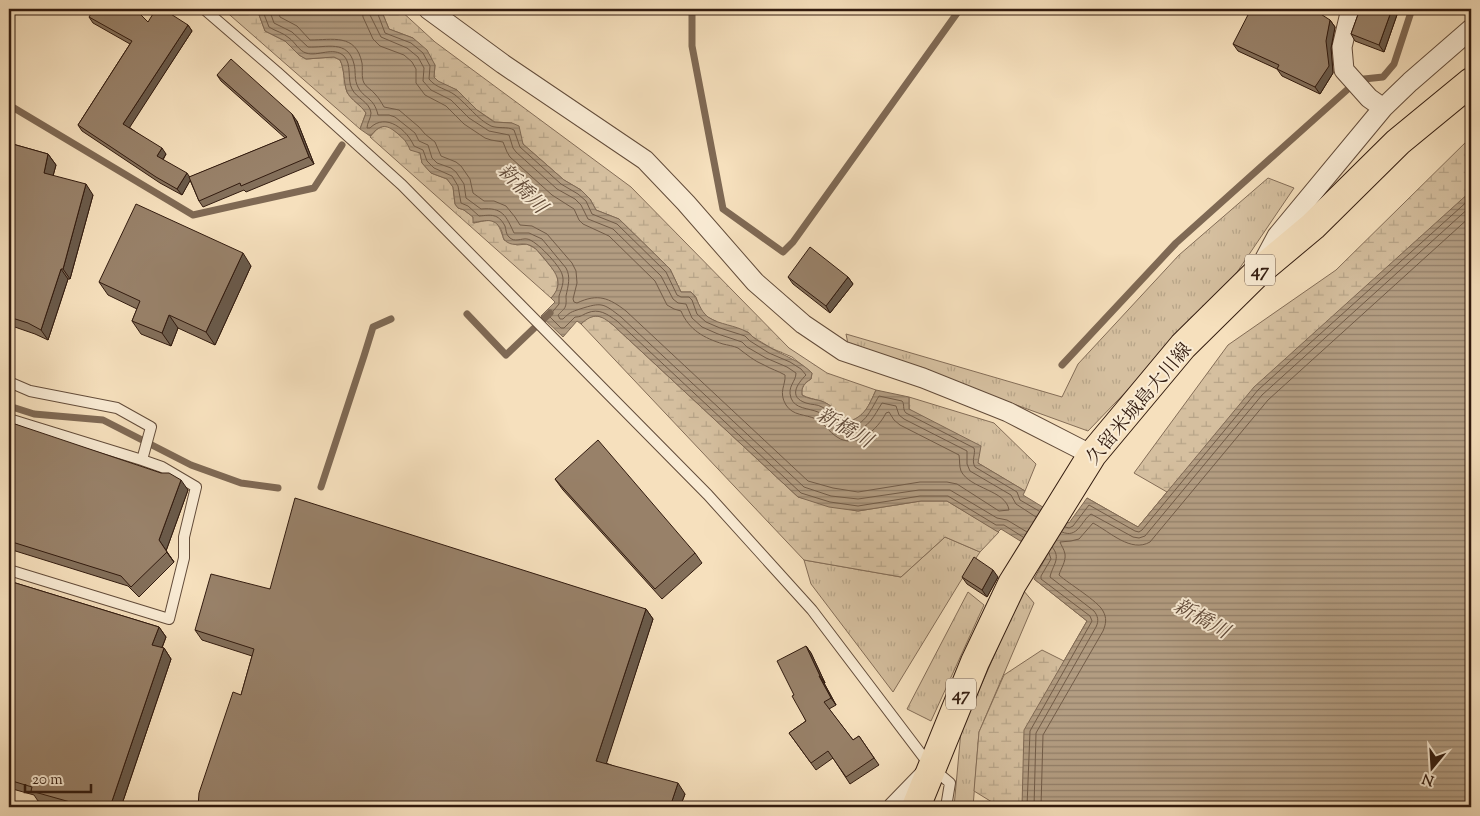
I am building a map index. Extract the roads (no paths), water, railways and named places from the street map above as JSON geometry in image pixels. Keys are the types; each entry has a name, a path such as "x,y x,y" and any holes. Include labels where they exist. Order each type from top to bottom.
{"main road":[{"name":"久留米城島大川線","path":"916,807 974,662 1012,584 1092,455 1183,346 1258,272 1312,226 1398,142 1471,82"}],"street":[{"path":"428,9 503,64 645,160 686,203 755,282 803,324 843,351 923,378 1008,412 1092,455"},
{"path":"1351,9 1342,46 1344,70 1369,98 1383,108"},
{"path":"1258,272 1277,236 1383,108 1471,29"},
{"path":"893,807 931,768"}],"lane":[{"path":"204,9 402,185 708,495 812,610 931,768 950,783 946,807"},
{"path":"9,382 30,391 117,408 151,427 143,455"},
{"path":"9,419 143,455 196,487 184,537 184,558 169,619 9,570"}],"water":[{"name":"新橋川","path":"254,9 379,9 389,29 413,38 427,50 435,65 434,77 438,81 457,90 477,110 494,122 512,123 519,126 523,144 564,180 581,190 590,199 596,210 619,219 670,269 681,292 691,292 708,317 750,333 759,341 797,361 812,373 811,379 803,387 802,395 828,404 847,422 862,414 876,390 909,397 909,409 981,446 978,463 1025,491 1023,495 1069,523 1087,498 1138,527 1254,387 1471,191 1471,807 1022,807 1024,730 1087,621 1034,579 1046,557 1001,529 998,532 947,501 921,501 858,511 829,507 798,497 609,322 597,316 581,324 577,321 563,337 541,316 555,302 551,298 558,287 558,282 555,272 537,250 526,244 512,244 506,241 500,227 494,222 473,223 473,217 455,204 453,187 447,179 431,173 422,163 420,153 410,150 405,141 393,130 383,127 377,129 370,136 360,129 366,113 347,92 340,60 334,57 306,59 299,55 285,41 265,31 258,12"}],"waterway":[{"path":"692,9 692,46 723,209 783,252 793,242 960,9"},
{"path":"1364,79 1383,77 1394,64 1412,9"},
{"path":"1062,365 1176,243 1348,89"},
{"path":"9,105 193,215 314,188 342,145"},
{"path":"467,314 506,355 550,313"},
{"path":"321,487 373,327 391,319"},
{"path":"9,406 34,414 103,420 191,465 241,483 278,488"}]}
